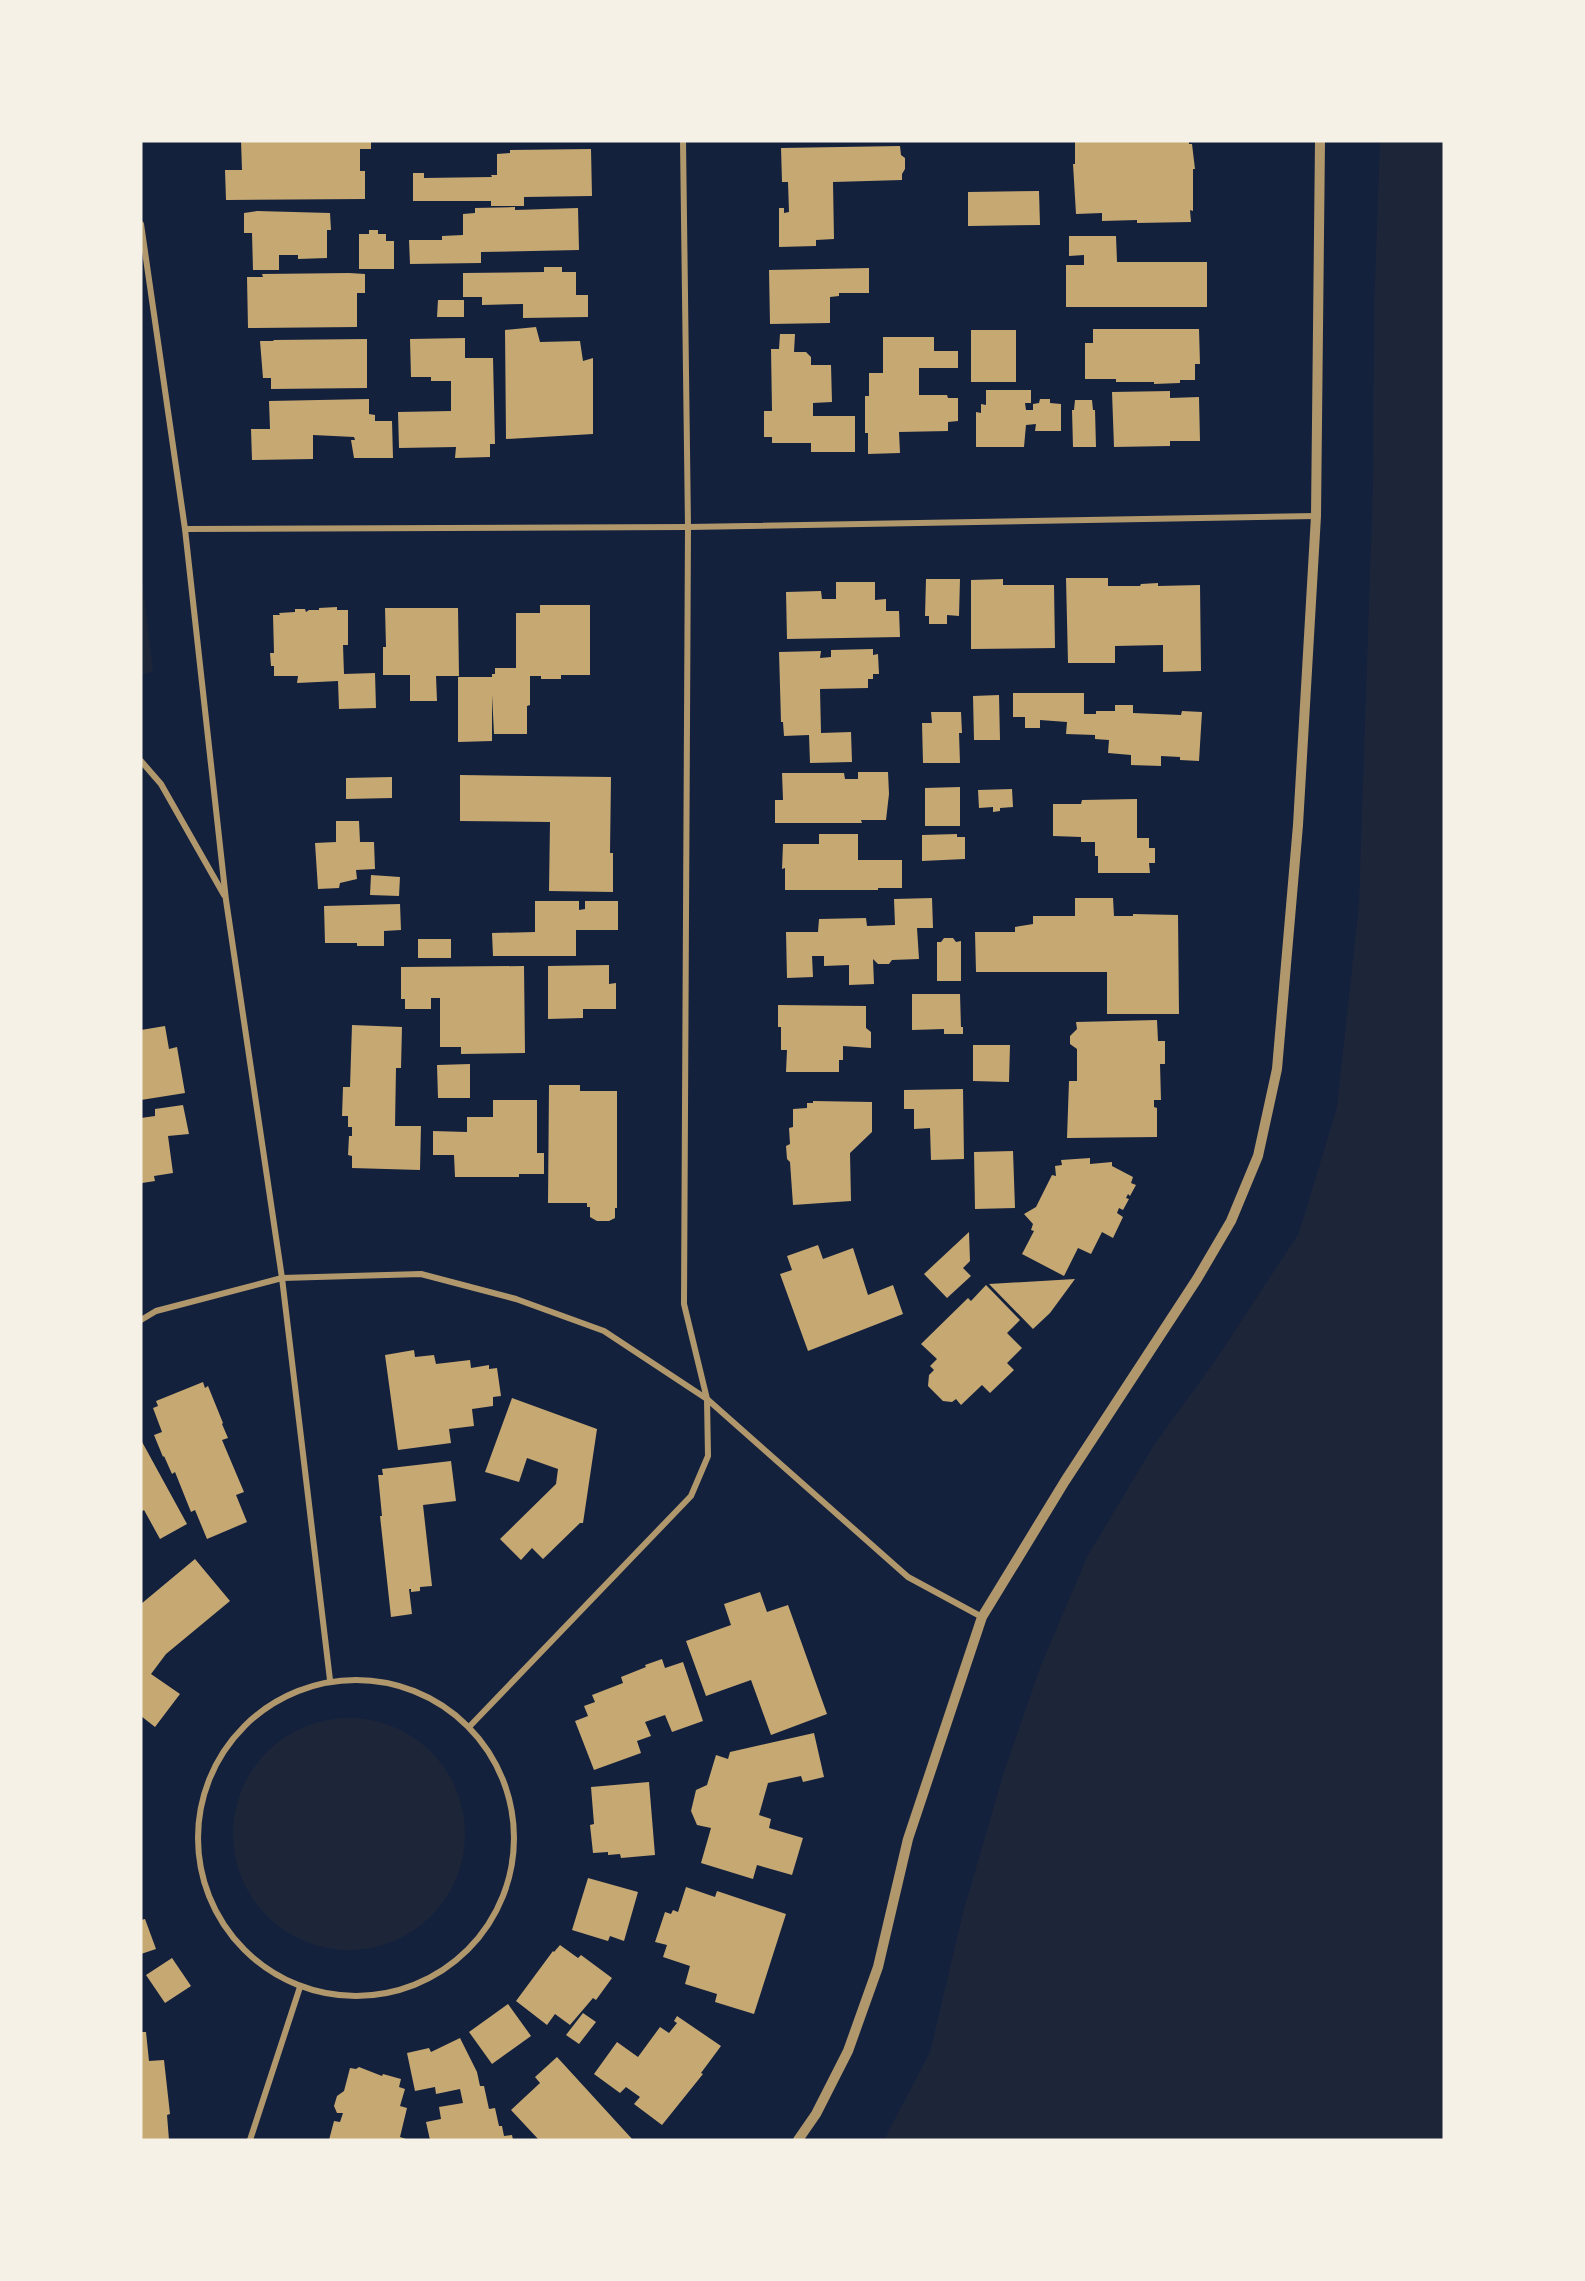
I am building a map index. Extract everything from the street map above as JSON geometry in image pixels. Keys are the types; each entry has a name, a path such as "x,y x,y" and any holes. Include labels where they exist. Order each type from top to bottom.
{"street":[{"path":"470,1726 691,1496 708,1456 707,1399 684,1304 688,527 683,141"},
{"path":"798,2140 816,2114 848,2051 878,1967 908,1839 982,1617 1065,1481 1197,1279 1231,1221 1258,1156 1277,1069 1298,825 1316,516 1320,141"},
{"path":"141,224 185,529 226,900 282,1278 330,1680"},
{"path":"185,529 688,527 1316,516"},
{"path":"141,761 161,784 226,900"},
{"path":"141,1320 156,1311 282,1278 421,1274 516,1299 604,1331 707,1399 908,1577 982,1617"},
{"path":"330,1680 381,1680 429,1696 470,1726 501,1770 516,1822 512,1875 491,1925 454,1964 406,1989 353,1997 300,1987 255,1961 220,1922 201,1874 197,1822 210,1772 239,1728 280,1697 330,1680"},
{"path":"250,2140 300,1987"}],"shaded area":[{"path":"1380,141 1444,141 1444,2140 884,2140 930,2052 964,1909 1004,1772 1041,1665 1087,1557 1154,1445 1217,1358 1299,1233 1337,1107 1359,904 1373,485 1374,311"},
{"path":"141,571 153,671 141,675"},
{"path":"338,1718 360,1718 394,1726 404,1731 423,1744 439,1760 457,1789 463,1811 465,1834 463,1857 457,1879 446,1899 423,1924 394,1942 360,1950 338,1950 304,1942 294,1937 275,1924 259,1908 241,1879 233,1845 233,1823 241,1789 246,1779 259,1760 275,1744 304,1726"}],"building":[{"path":"241,141 371,141 371,149 360,149 360,171 365,171 365,199 226,200 225,170 242,170"},
{"path":"1075,142 1189,142 1192,144 1195,169 1193,169 1191,222 1102,221 1102,213 1076,214 1073,164 1075,164"},
{"path":"900,146 901,155 905,158 902,180 833,182 834,239 816,240 816,246 779,247 779,208 784,208 784,213 789,212 788,182 782,182 781,148"},
{"path":"591,149 592,196 524,197 524,206 491,206 491,201 413,201 413,173 424,173 424,178 492,177 491,175 497,175 497,154 510,153 510,150"},
{"path":"1039,191 1040,225 968,226 968,192"},
{"path":"515,207 515,210 578,208 579,250 481,252 481,263 410,264 409,240 442,240 442,236 463,235 463,214 475,213 475,208"},
{"path":"257,211 330,213 331,230 327,230 327,258 298,259 298,255 279,255 279,270 253,270 252,233 244,233 244,213"},
{"path":"369,230 378,230 378,234 386,234 386,241 394,241 394,269 359,269 359,234 369,234"},
{"path":"1069,236 1116,236 1117,262 1207,262 1207,307 1066,307 1066,265 1084,265 1084,255 1069,256"},
{"path":"544,267 562,267 562,272 576,272 576,295 588,295 588,317 523,318 523,304 482,305 482,297 463,297 463,273 544,272"},
{"path":"869,268 869,293 839,293 839,296 830,297 830,323 770,324 769,270"},
{"path":"262,274 365,274 365,293 357,293 357,327 248,328 247,277 263,277"},
{"path":"438,300 464,300 464,317 437,317"},
{"path":"536,327 540,342 580,341 583,361 593,358 593,434 506,439 505,330"},
{"path":"1093,329 1199,329 1200,364 1195,364 1195,380 1154,384 1154,382 1116,382 1116,379 1085,379 1085,343 1093,343"},
{"path":"971,330 1016,330 1016,382 971,382"},
{"path":"780,334 795,334 794,352 806,352 811,357 811,365 831,365 832,402 813,403 813,416 855,416 855,452 811,452 811,443 772,443 772,437 764,437 764,411 772,411 771,349 779,349"},
{"path":"883,337 934,337 934,351 958,351 958,368 919,368 919,395 947,395 948,398 958,398 958,421 948,422 948,431 899,432 900,453 868,454 868,433 865,433 865,396 869,396 869,373 883,373"},
{"path":"465,338 465,358 493,358 495,444 490,444 490,457 455,458 456,447 399,448 398,412 451,411 451,381 431,381 431,377 411,377 410,339"},
{"path":"367,339 367,388 271,389 271,378 263,378 260,341"},
{"path":"986,390 1031,390 1031,403 1025,403 1026,410 1033,410 1033,404 1039,403 1040,399 1050,399 1050,403 1061,404 1061,431 1035,431 1036,424 1026,425 1024,447 976,447 976,412 981,413 981,404 986,405"},
{"path":"1170,391 1170,398 1199,397 1200,441 1170,441 1170,446 1114,447 1112,392"},
{"path":"369,399 369,414 375,415 375,421 392,421 393,458 354,458 351,440 355,440 354,437 313,435 313,459 252,460 251,429 270,429 269,401"},
{"path":"1075,400 1092,400 1093,410 1095,410 1096,447 1073,447 1072,410 1074,410"},
{"path":"1066,578 1108,578 1108,586 1140,586 1141,584 1158,583 1158,586 1200,585 1201,671 1163,672 1163,645 1115,646 1115,663 1068,663"},
{"path":"926,579 960,579 959,616 947,615 947,624 929,624 929,616 925,616"},
{"path":"1003,579 1003,585 1054,585 1055,648 971,649 971,580"},
{"path":"836,582 875,582 875,600 886,599 886,611 899,611 900,637 787,639 786,592 821,591 822,599 836,599"},
{"path":"540,605 590,605 590,675 561,675 561,679 541,679 541,676 530,676 527,734 494,734 492,695 492,741 458,742 458,677 492,677 492,674 495,674 495,668 516,668 516,613 540,613"},
{"path":"337,607 337,610 348,610 348,645 343,645 344,674 375,673 376,708 339,709 338,681 297,683 298,676 274,676 270,653 274,653 273,615 295,612 295,609 305,609 306,612 319,610 319,608"},
{"path":"385,608 458,608 459,676 436,676 437,701 410,701 410,675 383,675 383,647 386,647"},
{"path":"873,649 873,655 878,654 879,674 873,674 873,679 868,679 868,688 820,689 821,733 851,732 852,762 810,763 809,735 784,736 783,722 781,722 779,652 821,651 820,658 831,657 831,650"},
{"path":"1013,693 1084,693 1084,714 1096,714 1096,711 1115,711 1115,705 1133,705 1133,713 1181,715 1182,711 1202,712 1199,761 1161,756 1161,766 1131,765 1131,755 1108,753 1109,740 1095,739 1095,735 1066,734 1067,722 1040,720 1040,728 1025,728 1025,717 1013,717"},
{"path":"999,695 1000,740 974,740 973,696"},
{"path":"931,712 961,712 960,763 923,763 922,723 932,723"},
{"path":"858,772 888,772 889,794 886,820 861,820 862,823 775,823 775,800 783,800 782,773 844,773 845,779 858,779"},
{"path":"460,775 611,777 610,853 613,853 613,892 549,891 550,822 460,821"},
{"path":"392,777 392,798 346,799 346,778"},
{"path":"960,787 960,826 925,826 925,788"},
{"path":"1012,789 1013,807 1000,808 1000,811 993,812 993,807 979,808 978,790"},
{"path":"1137,799 1137,838 1149,838 1149,848 1155,848 1155,863 1149,863 1150,873 1098,873 1095,842 1081,842 1081,837 1053,836 1053,804 1081,804 1082,800"},
{"path":"336,821 359,821 360,842 374,842 375,869 356,870 357,879 340,883 339,888 318,889 315,843 336,842"},
{"path":"819,834 858,834 858,860 902,860 902,888 785,890 785,868 782,869 783,844 819,844"},
{"path":"957,834 957,837 965,837 965,859 922,861 922,835"},
{"path":"371,875 400,877 399,896 370,895"},
{"path":"932,898 933,928 917,928 919,959 892,960 889,964 878,964 873,959 874,984 849,985 849,965 824,966 824,956 812,956 813,977 787,978 786,932 818,932 819,919 866,918 867,926 895,925 894,899"},
{"path":"1075,898 1113,898 1114,916 1178,915 1179,1014 1107,1014 1107,972 976,972 975,932 1015,932 1015,927 1033,924 1033,916 1075,916"},
{"path":"535,901 579,901 579,910 585,909 585,901 618,901 618,930 576,930 576,956 493,956 492,933 535,932"},
{"path":"400,904 401,930 384,931 384,946 325,943 324,906"},
{"path":"944,938 953,938 956,942 961,941 961,981 937,981 937,942 941,942"},
{"path":"418,939 451,939 451,958 418,958"},
{"path":"609,965 609,984 616,983 616,1009 583,1009 583,1018 548,1019 548,966"},
{"path":"524,966 525,1053 461,1054 461,1047 440,1047 440,998 431,998 431,1009 405,1009 405,999 401,999 401,967"},
{"path":"912,994 960,994 963,1034 944,1034 944,1029 912,1030"},
{"path":"778,1005 866,1006 866,1028 871,1032 871,1048 843,1046 843,1060 839,1060 839,1072 786,1072 787,1050 781,1050"},
{"path":"1157,1020 1158,1041 1165,1041 1165,1064 1160,1064 1161,1100 1154,1100 1154,1107 1157,1108 1157,1137 1067,1138 1069,1081 1077,1081 1077,1049 1070,1044 1070,1036 1077,1029 1076,1022"},
{"path":"352,1025 402,1027 401,1068 396,1068 395,1126 421,1126 420,1170 352,1168 352,1156 348,1155 352,1127 348,1127 348,1116 342,1116 343,1087 350,1087"},
{"path":"165,1026 169,1049 177,1047 185,1093 141,1100 141,1030"},
{"path":"973,1045 1010,1045 1009,1082 973,1081"},
{"path":"470,1064 470,1098 438,1098 437,1065"},
{"path":"549,1085 580,1085 580,1091 617,1091 617,1208 615,1208 615,1218 609,1221 597,1221 590,1217 590,1207 587,1207 587,1203 548,1203"},
{"path":"963,1089 964,1159 931,1160 930,1128 914,1129 914,1109 904,1109 904,1090"},
{"path":"493,1100 537,1100 537,1153 544,1153 544,1174 519,1174 519,1177 455,1177 454,1155 433,1155 433,1131 467,1132 467,1117 493,1117"},
{"path":"813,1101 872,1102 872,1132 850,1153 851,1201 793,1205 790,1162 787,1159 786,1146 790,1144 789,1128 793,1127 793,1109 807,1108 807,1103 813,1103"},
{"path":"183,1105 189,1134 168,1136 173,1173 154,1176 155,1181 142,1183 141,1118 155,1116 155,1109"},
{"path":"1013,1151 1015,1208 975,1209 974,1152"},
{"path":"1090,1158 1090,1164 1112,1162 1112,1166 1133,1177 1131,1183 1136,1185 1130,1196 1128,1194 1126,1198 1129,1199 1123,1210 1119,1208 1117,1213 1123,1217 1113,1238 1102,1232 1091,1254 1078,1248 1064,1276 1022,1254 1034,1231 1031,1230 1033,1224 1024,1214 1036,1207 1052,1175 1056,1176 1055,1166 1062,1165 1061,1160"},
{"path":"969,1232 970,1261 963,1268 971,1276 947,1298 924,1274"},
{"path":"818,1245 823,1259 853,1248 868,1295 893,1285 903,1314 808,1351 780,1274 792,1270 787,1256"},
{"path":"1075,1279 1050,1313 1033,1329 989,1284"},
{"path":"986,1285 1020,1320 1007,1333 1022,1348 1007,1363 1014,1370 990,1393 982,1385 961,1405 956,1399 952,1402 943,1401 928,1386 929,1375 934,1370 930,1366 937,1359 921,1344 968,1298 971,1301"},
{"path":"414,1350 415,1357 434,1355 436,1364 470,1360 471,1368 489,1365 489,1369 497,1368 501,1396 493,1397 493,1406 472,1409 474,1426 449,1429 451,1443 398,1450 385,1355"},
{"path":"203,1382 205,1388 208,1386 228,1438 222,1440 244,1492 236,1495 247,1522 207,1539 195,1510 191,1512 175,1472 172,1474 163,1457 154,1435 162,1432 153,1408 158,1406 156,1401"},
{"path":"512,1398 597,1429 583,1523 580,1523 543,1559 532,1548 521,1560 500,1539 556,1484 558,1469 527,1458 519,1482 485,1472"},
{"path":"141,1440 187,1524 160,1539 144,1510 141,1512"},
{"path":"451,1461 456,1501 423,1505 432,1586 420,1587 420,1591 411,1592 409,1589 412,1614 391,1617 378,1475 383,1475 382,1469"},
{"path":"195,1559 230,1601 166,1654 151,1674 180,1694 155,1727 141,1716 141,1604"},
{"path":"760,1592 767,1612 788,1605 827,1714 771,1735 751,1680 706,1696 686,1641 731,1625 724,1604"},
{"path":"662,1659 665,1668 683,1662 703,1721 672,1732 665,1715 645,1722 651,1736 637,1741 641,1753 594,1770 575,1721 588,1716 584,1706 595,1702 592,1695 623,1683 621,1677"},
{"path":"814,1733 824,1777 803,1782 801,1776 768,1783 759,1815 771,1819 769,1828 803,1838 792,1875 757,1865 753,1879 701,1863 711,1828 697,1825 691,1811 696,1790 707,1785 716,1755 728,1759 730,1752"},
{"path":"649,1782 655,1855 621,1858 620,1854 593,1853 590,1825 594,1824 591,1787"},
{"path":"588,1878 638,1892 624,1941 610,1936 608,1941 572,1930"},
{"path":"686,1887 715,1897 717,1891 786,1914 754,2014 715,2002 717,1994 685,1984 690,1966 663,1957 667,1945 655,1942 665,1912 671,1914 673,1910 678,1912"},
{"path":"145,1919 156,1949 141,1954 141,1920"},
{"path":"560,1945 578,1958 581,1955 612,1978 596,2000 593,1998 570,2025 555,2014 547,2025 516,2001"},
{"path":"172,1958 191,1986 165,2003 146,1975"},
{"path":"508,2004 531,2036 492,2064 469,2032"},
{"path":"583,2013 596,2022 579,2044 566,2035"},
{"path":"677,2016 721,2046 701,2073 703,2074 662,2125 634,2104 640,2097 626,2087 620,2093 594,2074 617,2042 638,2057 660,2027 669,2033 677,2023 674,2021"},
{"path":"141,2032 146,2032 149,2061 164,2060 170,2114 167,2115 169,2140 141,2140"},
{"path":"460,2038 477,2072 480,2086 484,2086 489,2109 495,2108 504,2136 512,2135 513,2140 430,2140 426,2122 441,2119 439,2107 463,2103 460,2089 436,2094 435,2087 415,2091 407,2053 429,2048 431,2052"},
{"path":"557,2057 633,2140 539,2140 511,2110 540,2083 535,2077"},
{"path":"359,2067 382,2076 383,2074 401,2079 399,2087 405,2089 400,2106 407,2108 400,2137 409,2140 329,2140 334,2121 340,2122 343,2113 337,2113 334,2106 337,2096 344,2091 350,2068"}]}
